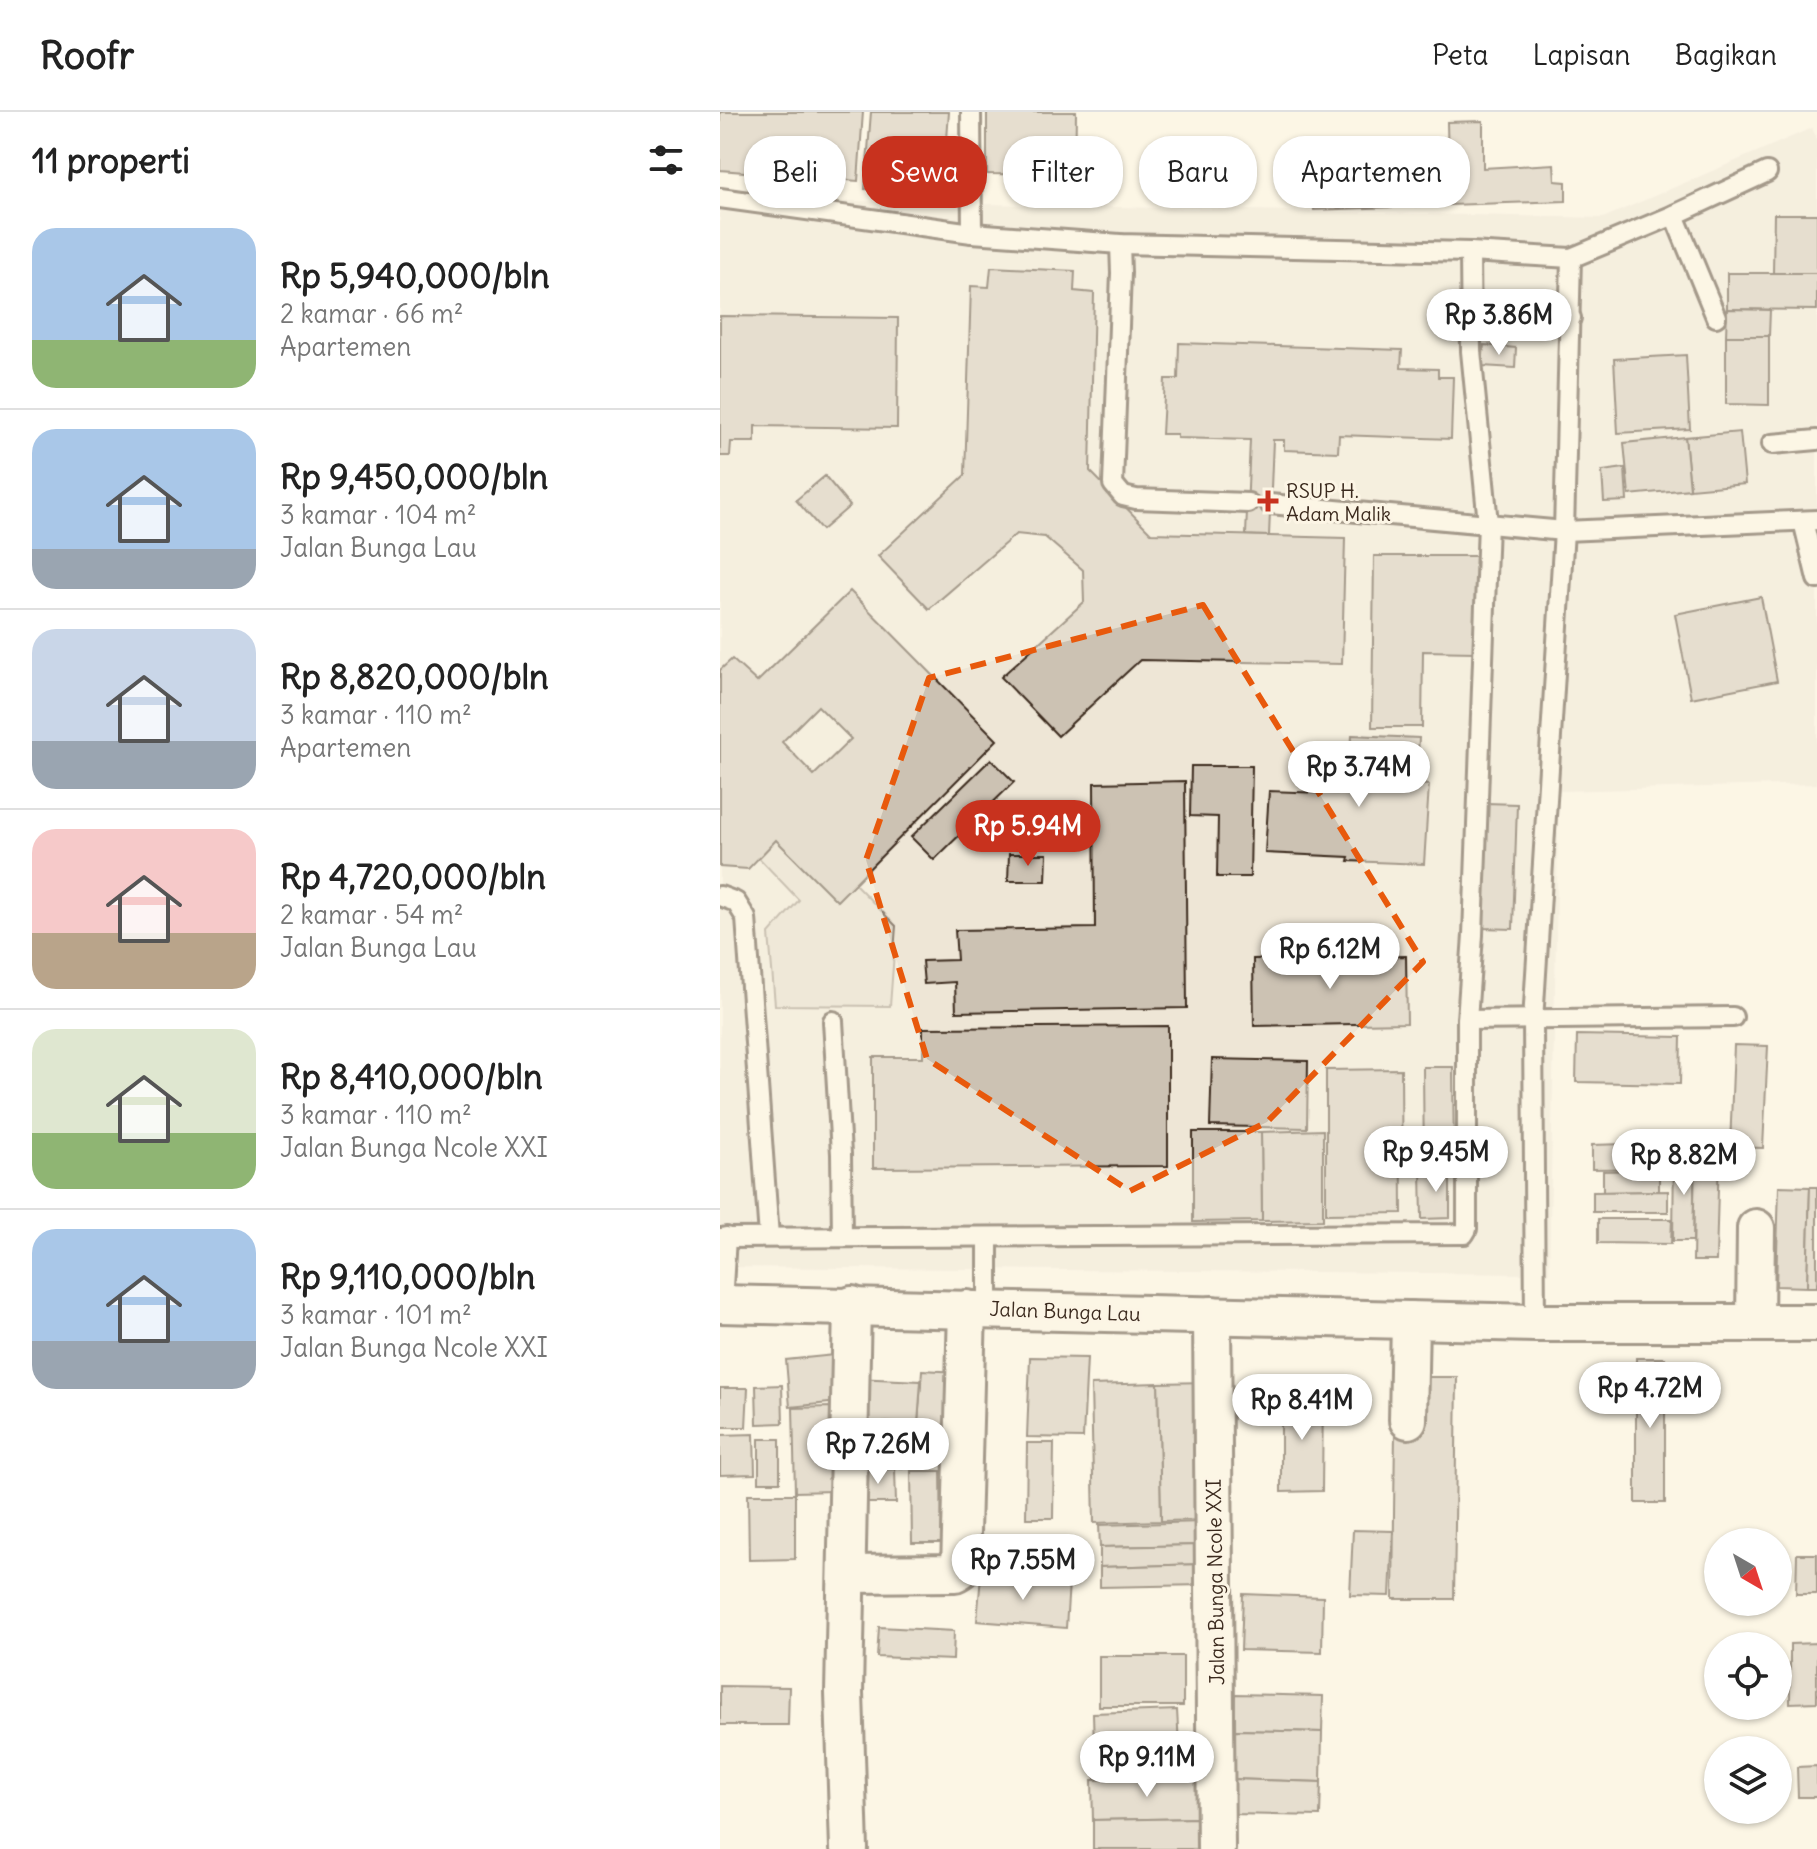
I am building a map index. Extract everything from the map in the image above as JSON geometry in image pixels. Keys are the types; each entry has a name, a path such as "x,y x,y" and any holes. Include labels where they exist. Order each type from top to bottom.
{"street":[{"path":"1755,1323 1756,1228"},
{"name":"Jalan Bunga Lau","path":"721,1304 1535,1323 1817,1323"},
{"path":"849,1849 844,1693 852,1305"},
{"path":"847,1574 955,1573 960,1570 977,1309"},
{"name":"Jalan Bunga Ncole XXI","path":"1212,1315 1216,1849"},
{"path":"1408,1420 1410,1320"}],"lane":[{"path":"971,112 972,233"},
{"path":"720,198 972,233 1120,244 1470,252 1571,258 1767,172"},
{"path":"1674,215 1716,317"},
{"path":"1120,244 1113,484 1123,496 1136,499 1248,503"},
{"path":"721,1304 723,1238 1464,1234 1467,1229 1467,1020 1473,935 1488,523 1471,351 1470,252"},
{"path":"1535,1323 1533,1021 1564,531 1571,258"},
{"path":"1472,318 1571,318"},
{"path":"1772,444 1817,440"},
{"path":"1270,504 1564,531 1810,521 1817,579"},
{"path":"720,896 736,902 746,918 769,1237"},
{"path":"1467,1020 1733,1017"},
{"path":"833,1021 841,1154 842,1237"},
{"path":"977,1309 988,1238"}],"highlighted area":[{"path":"1203,605 1423,962 1267,1122 1130,1191 927,1059 866,860 929,678"}],"shaded area":[{"name":"RSUP H. Adam Malik","path":"1812,128 1817,139 1817,784 1559,791 1549,1274 720,1267 720,198 744,199 744,208 846,208 846,201 862,201 862,208 987,208 987,204 1003,204 1003,208 1123,207 1603,218"},
{"path":"776,840 837,900 854,883 896,926 890,1006 775,1005 769,934 799,900 759,858"}],"building":[{"path":"720,112 863,112 858,181 846,180 846,136 744,136 744,172 720,170"},
{"path":"871,112 949,112 947,136 869,136"},
{"path":"987,112 1076,112 1076,136 1003,136 1003,174 987,174"},
{"path":"1483,121 1483,168 1554,164 1555,181 1566,182 1566,201 1470,204 1470,136 1447,136 1447,122"},
{"path":"1314,208 1368,208 1314,210"},
{"path":"1774,214 1817,214 1817,273 1773,273"},
{"path":"991,267 1075,271 1074,291 1094,293 1090,471 1151,533 1345,538 1342,664 1140,660 1058,736 1001,677 1084,602 1083,570 1045,537 1016,534 929,609 878,556 965,475 971,286 989,287"},
{"path":"1727,273 1817,273 1817,310 1727,309"},
{"path":"1727,309 1770,310 1769,336 1726,336"},
{"path":"720,316 898,318 897,428 755,426 755,442 731,442 730,456 720,456"},
{"path":"1726,336 1769,336 1769,405 1726,404"},
{"path":"1179,343 1402,350 1401,368 1438,369 1438,377 1453,377 1451,439 1339,435 1338,452 1284,450 1284,440 1273,440 1269,536 1246,535 1250,440 1177,438 1177,434 1162,434 1165,379 1178,379"},
{"path":"1484,345 1516,348 1515,368 1482,366"},
{"path":"1686,355 1690,429 1618,433 1614,359"},
{"path":"1740,432 1745,484 1690,489 1685,437"},
{"path":"1685,437 1690,489 1629,495 1624,443"},
{"path":"1625,468 1627,501 1604,502 1602,471"},
{"path":"825,476 850,506 822,530 796,500"},
{"path":"1374,556 1476,556 1475,652 1423,651 1422,727 1372,727"},
{"path":"850,591 997,740 837,901 776,840 748,869 720,867 720,670 732,659 757,682","holes":["818,706 851,739 814,775 782,742"]},
{"path":"1761,597 1777,681 1691,698 1675,614"},
{"path":"1352,735 1419,738 1416,784 1429,785 1424,864 1265,853 1269,791 1349,794"},
{"path":"991,759 1014,782 934,860 911,837"},
{"path":"1191,766 1252,766 1250,877 1217,877 1218,817 1190,816"},
{"path":"1185,781 1187,1008 956,1012 955,982 924,984 922,961 957,960 955,930 1095,928 1094,783"},
{"path":"1486,803 1517,804 1513,929 1482,928"},
{"path":"1009,854 1047,854 1046,881 1008,881"},
{"path":"1406,956 1407,1023 1254,1026 1253,959"},
{"path":"1168,1026 1168,1166 873,1168 873,1057 923,1057 923,1028"},
{"path":"1577,1035 1681,1037 1680,1084 1576,1082"},
{"path":"1734,1045 1768,1046 1763,1148 1730,1147"},
{"path":"1212,1059 1308,1061 1307,1128 1210,1126"},
{"path":"1423,1067 1453,1067 1454,1167 1424,1167"},
{"path":"1401,1069 1402,1213 1326,1214 1326,1070"},
{"path":"1323,1130 1323,1220 1262,1221 1261,1132"},
{"path":"1193,1132 1261,1132 1262,1221 1193,1222"},
{"path":"1659,1143 1659,1168 1592,1169 1592,1145"},
{"path":"1674,1153 1695,1153 1693,1241 1673,1241"},
{"path":"1695,1153 1719,1153 1716,1261 1693,1261"},
{"path":"1421,1170 1450,1170 1450,1218 1422,1219"},
{"path":"1659,1170 1659,1191 1603,1192 1603,1171"},
{"path":"1779,1186 1810,1187 1807,1287 1776,1286"},
{"path":"1810,1187 1817,1187 1817,1287 1807,1287"},
{"path":"1668,1191 1668,1212 1593,1212 1593,1192"},
{"path":"1598,1219 1672,1219 1671,1244 1598,1243"},
{"path":"834,1355 839,1402 790,1407 786,1360"},
{"path":"1030,1357 1087,1358 1083,1438 1027,1437"},
{"path":"1636,1358 1665,1358 1665,1503 1636,1503"},
{"path":"922,1370 959,1372 955,1426 918,1424"},
{"path":"1426,1377 1457,1377 1454,1599 1393,1599 1395,1430 1425,1431"},
{"path":"854,1378 921,1381 918,1424 851,1421"},
{"path":"1207,1382 1209,1520 1161,1521 1158,1383"},
{"path":"1158,1383 1161,1521 1094,1523 1091,1385"},
{"path":"782,1385 783,1423 757,1424 756,1386"},
{"path":"720,1388 748,1388 746,1427 720,1427"},
{"path":"1281,1393 1323,1393 1322,1491 1281,1492"},
{"path":"831,1407 833,1491 795,1492 793,1408"},
{"path":"865,1427 915,1429 914,1468 863,1467"},
{"path":"754,1434 755,1474 720,1475 720,1435"},
{"path":"759,1439 780,1439 780,1482 759,1482"},
{"path":"1027,1443 1054,1443 1053,1518 1026,1518"},
{"path":"861,1469 895,1469 896,1503 861,1503"},
{"path":"911,1471 941,1471 942,1543 912,1543"},
{"path":"748,1494 795,1494 795,1559 749,1560"},
{"path":"1202,1522 1203,1545 1100,1547 1099,1525"},
{"path":"1353,1530 1393,1531 1390,1596 1350,1595"},
{"path":"1203,1545 1204,1564 1100,1567 1100,1547"},
{"path":"1797,1554 1817,1554 1817,1594 1796,1594"},
{"path":"1204,1564 1204,1585 1100,1587 1100,1567"},
{"path":"981,1576 1069,1582 1066,1628 977,1621"},
{"path":"1243,1594 1323,1597 1322,1652 1241,1650"},
{"path":"879,1627 954,1631 953,1660 877,1657"},
{"path":"1817,1643 1817,1702 1792,1703 1792,1644"},
{"path":"1099,1656 1183,1656 1183,1706 1099,1706"},
{"path":"720,1686 789,1687 788,1725 720,1725"},
{"path":"1235,1694 1323,1696 1322,1732 1234,1730"},
{"path":"1177,1710 1179,1745 1094,1748 1093,1713"},
{"path":"1234,1730 1322,1732 1321,1782 1232,1779"},
{"path":"1189,1745 1189,1774 1095,1778 1094,1748"},
{"path":"1817,1766 1817,1797 1798,1797 1797,1767"},
{"path":"1201,1777 1202,1818 1093,1820 1092,1780"},
{"path":"1232,1779 1321,1782 1320,1816 1231,1814"},
{"path":"1202,1818 1203,1849 1093,1849 1093,1820"}],"place":[{"name":"RSUP H. Adam Malik","path":"1268,501"}]}
